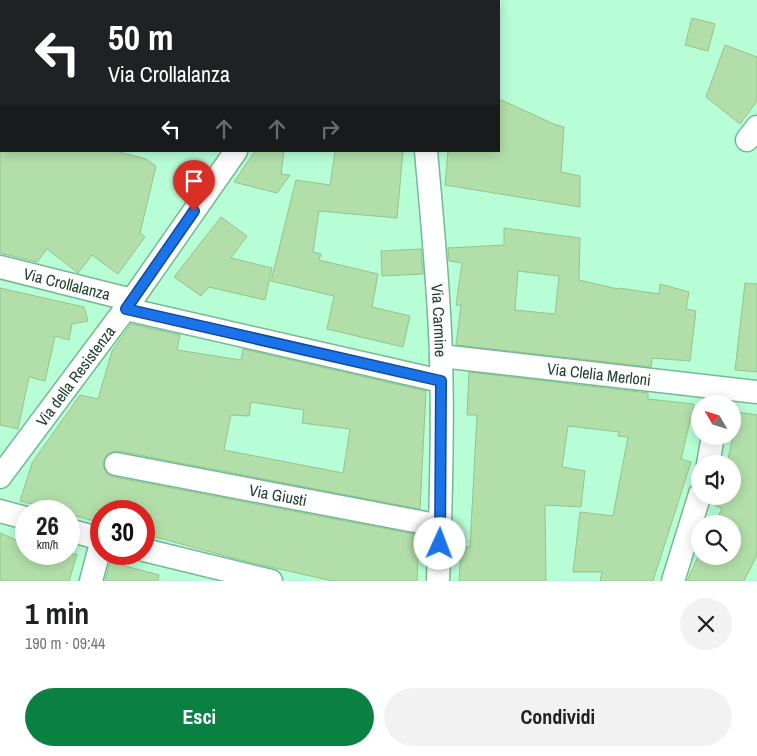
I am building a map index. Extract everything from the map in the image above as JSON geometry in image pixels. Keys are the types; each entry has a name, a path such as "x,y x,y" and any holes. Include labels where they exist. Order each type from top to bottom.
{"street":[{"name":"Via della Resistenza","path":"0,477 129,304 235,152"},
{"name":"Via Carmine","path":"426,152 441,356 441,526 438,581"},
{"name":"Via Crollalanza","path":"0,267 129,304 441,381"},
{"name":"Via Clelia Merloni","path":"441,356 719,395 757,392"},
{"name":"Via Giusti","path":"116,464 441,526"},
{"path":"673,581 697,505"},
{"path":"0,511 15,515"},
{"path":"155,553 271,581"},
{"path":"91,581 95,565"}],"building":[{"path":"692,18 715,24 708,51 685,45"},
{"path":"725,45 757,57 757,101 740,124 706,97"},
{"path":"500,99 564,127 561,172 580,176 580,207 445,185 448,152 500,152"},
{"path":"0,152 119,152 146,159 156,166 140,233 145,237 118,274 92,255 78,273 47,249 37,262 0,253"},
{"path":"254,152 284,152 281,174 290,175 277,193 234,182"},
{"path":"335,152 403,152 397,218 319,211 313,252 321,254 319,260 378,274 372,307 410,316 403,347 327,329 334,296 271,281 296,180 330,185"},
{"path":"221,217 247,236 231,258 272,268 265,300 209,287 201,296 174,277"},
{"path":"504,228 580,238 579,280 618,289 659,294 660,284 689,292 686,309 696,311 690,361 652,358 651,367 456,345 461,305 456,305 462,263 449,261 448,248 504,245","holes":["518,271 559,276 555,314 515,310"]},
{"path":"421,249 423,274 382,276 381,251"},
{"path":"745,283 757,284 757,372 735,370"},
{"path":"0,288 84,307 88,321 72,324 69,340 55,336 45,381 29,377 18,429 0,425"},
{"path":"131,324 180,335 177,350 241,360 243,349 426,391 420,509 118,451 106,455 103,462 107,474 114,477 419,535 417,581 333,581 248,562 155,537 155,500 90,500 90,520 80,517 80,500 20,500 32,463 80,395 98,399 112,351","holes":["251,402 304,410 302,423 350,429 343,473 224,450 231,415 249,416"]},
{"path":"469,372 648,393 648,399 691,404 691,417 681,459 691,462 653,581 600,581 602,572 573,572 580,512 613,516 628,437 618,436 619,432 568,426 562,467 585,471 581,507 545,505 546,581 459,581 461,547 470,547 477,415 467,415"},
{"path":"741,412 757,415 757,555 744,581 687,581 694,565 741,565 741,515 719,515 722,509 715,505 741,505 741,455 729,455 731,445 741,445"},
{"path":"0,533 15,539 15,565 74,565 69,581 0,581"},
{"path":"109,565 121,565 159,575 158,581 105,581"}],"route":[{"path":"194,211 126,309 441,381 440,544"}]}
